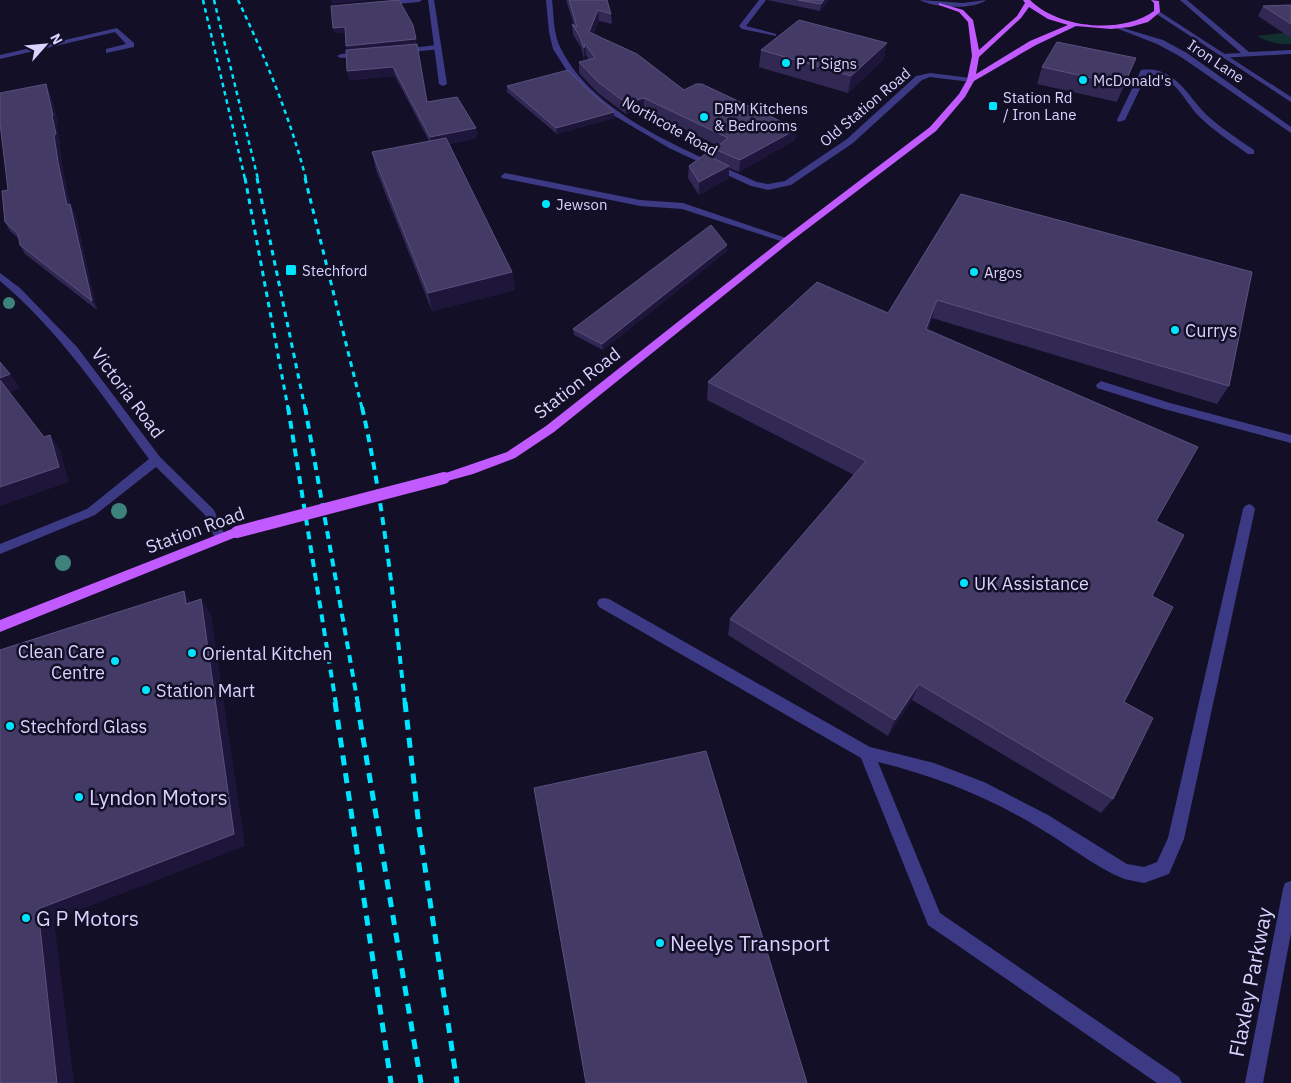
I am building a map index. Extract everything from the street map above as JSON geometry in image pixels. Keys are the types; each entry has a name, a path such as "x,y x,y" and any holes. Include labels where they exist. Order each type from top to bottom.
{"main road":[{"path":"976,56 1019,17 1027,2 1040,12 1075,24 1118,27 1144,22 1152,17 1157,12 1154,0"},
{"name":"Station Road","path":"0,626 238,532 469,471 511,455 550,430 787,240 933,129 962,95 971,80 976,56 971,21 961,11 941,4"},
{"path":"971,80 1033,43 1075,24"}],"street":[{"path":"373,4 419,0"},
{"path":"431,0 442,84"},
{"name":"Northcote Road","path":"549,0 556,48 571,71 590,94 631,123 671,146 754,184"},
{"path":"764,0 742,26 774,35"},
{"path":"923,0 941,4 968,4 983,0"},
{"path":"1183,0 1248,55"},
{"name":"Iron Lane","path":"1157,12 1291,100"},
{"name":"Iron Lane","path":"1118,27 1160,42 1184,55 1291,131"},
{"path":"0,57 117,30 131,45 109,51"},
{"path":"389,52 437,47"},
{"path":"1223,56 1291,52"},
{"path":"341,56 370,54"},
{"path":"1121,120 1144,72 1156,72 1178,82 1205,118 1252,152"},
{"name":"Old Station Road","path":"754,184 768,186 788,183 850,141 919,78 930,76 971,80"},
{"path":"505,176 640,203 683,206 787,240"},
{"name":"Victoria Road","path":"0,276 17,290 73,349 156,460 210,514 220,538"},
{"path":"1101,384 1178,408 1291,439"},
{"path":"0,549 91,512 156,460"},
{"path":"604,603 867,753 931,769 1004,799 1124,871 1144,875 1163,868 1176,839 1249,509"},
{"path":"867,753 934,920 1173,1083"},
{"name":"Flaxley Parkway","path":"1255,1082 1291,889"}],"green space":[{"path":"1291,32 1291,44 1273,43 1257,36"}],"building":[{"path":"399,0 413,25 416,39 346,46 345,27 333,28 331,6"},
{"path":"569,0 607,0 611,14 598,10 589,32 637,54 684,90 696,84 702,84 797,129 740,160 714,149 728,138 644,98 626,103 598,82 579,62 595,58 585,44 584,48 572,24 577,27"},
{"path":"798,0 824,0 821,4"},
{"path":"1291,5 1291,24 1263,6"},
{"path":"799,20 887,43 851,76 761,50"},
{"path":"1057,42 1136,58 1124,85 1042,67"},
{"path":"417,44 427,102 457,97 476,128 430,137 393,67 347,71 346,50"},
{"path":"568,70 614,112 556,128 507,86"},
{"path":"46,84 56,134 54,135 58,162 67,205 70,204 92,301 20,245 18,234 5,222 2,191 8,190 0,123 0,93"},
{"path":"446,138 512,272 428,293 372,152"},
{"path":"705,154 729,166 699,182 689,166"},
{"name":"UK Assistance","path":"961,194 1252,272 1229,386 937,300 926,329 1198,447 1156,521 1184,535 1152,596 1173,607 1124,702 1153,718 1113,799 919,684 895,720 730,619 866,461 708,382 817,282 888,313"},
{"path":"711,225 727,245 602,344 573,329"},
{"path":"0,362 10,374 0,378"},
{"path":"0,380 44,437 50,435 59,467 0,487"},
{"path":"184,591 186,604 201,599 234,834 38,909 57,1083 0,1083 0,650"},
{"name":"Neelys Transport","path":"706,751 807,1083 586,1083 534,788"}],"railway":[{"path":"203,0 245,179"},
{"path":"214,0 258,179"},
{"path":"238,0 276,88 300,156 306,179"},
{"path":"245,178 288,408"},
{"path":"257,178 305,408"},
{"path":"305,178 362,408"},
{"path":"288,407 336,704"},
{"path":"305,407 358,704"},
{"path":"362,407 382,518 405,704"},
{"path":"335,702 391,1083"},
{"path":"357,702 421,1083"},
{"path":"405,702 419,827 457,1083"}],"place":[{"name":"P T Signs","path":"786,63"},
{"name":"McDonald's","path":"1083,80"},
{"name":"Station Rd / Iron Lane","path":"993,106"},
{"name":"DBM Kitchens & Bedrooms","path":"704,117"},
{"name":"Jewson","path":"546,204"},
{"name":"Stechford","path":"291,270"},
{"name":"Argos","path":"974,272"},
{"name":"Currys","path":"1175,330"},
{"name":"UK Assistance","path":"964,583"},
{"name":"Oriental Kitchen","path":"192,653"},
{"name":"Clean Care Centre","path":"115,661"},
{"name":"Station Mart","path":"146,690"},
{"name":"Stechford Glass","path":"10,726"},
{"name":"Lyndon Motors","path":"79,797"},
{"name":"G P Motors","path":"26,918"},
{"name":"Neelys Transport","path":"660,943"}]}
